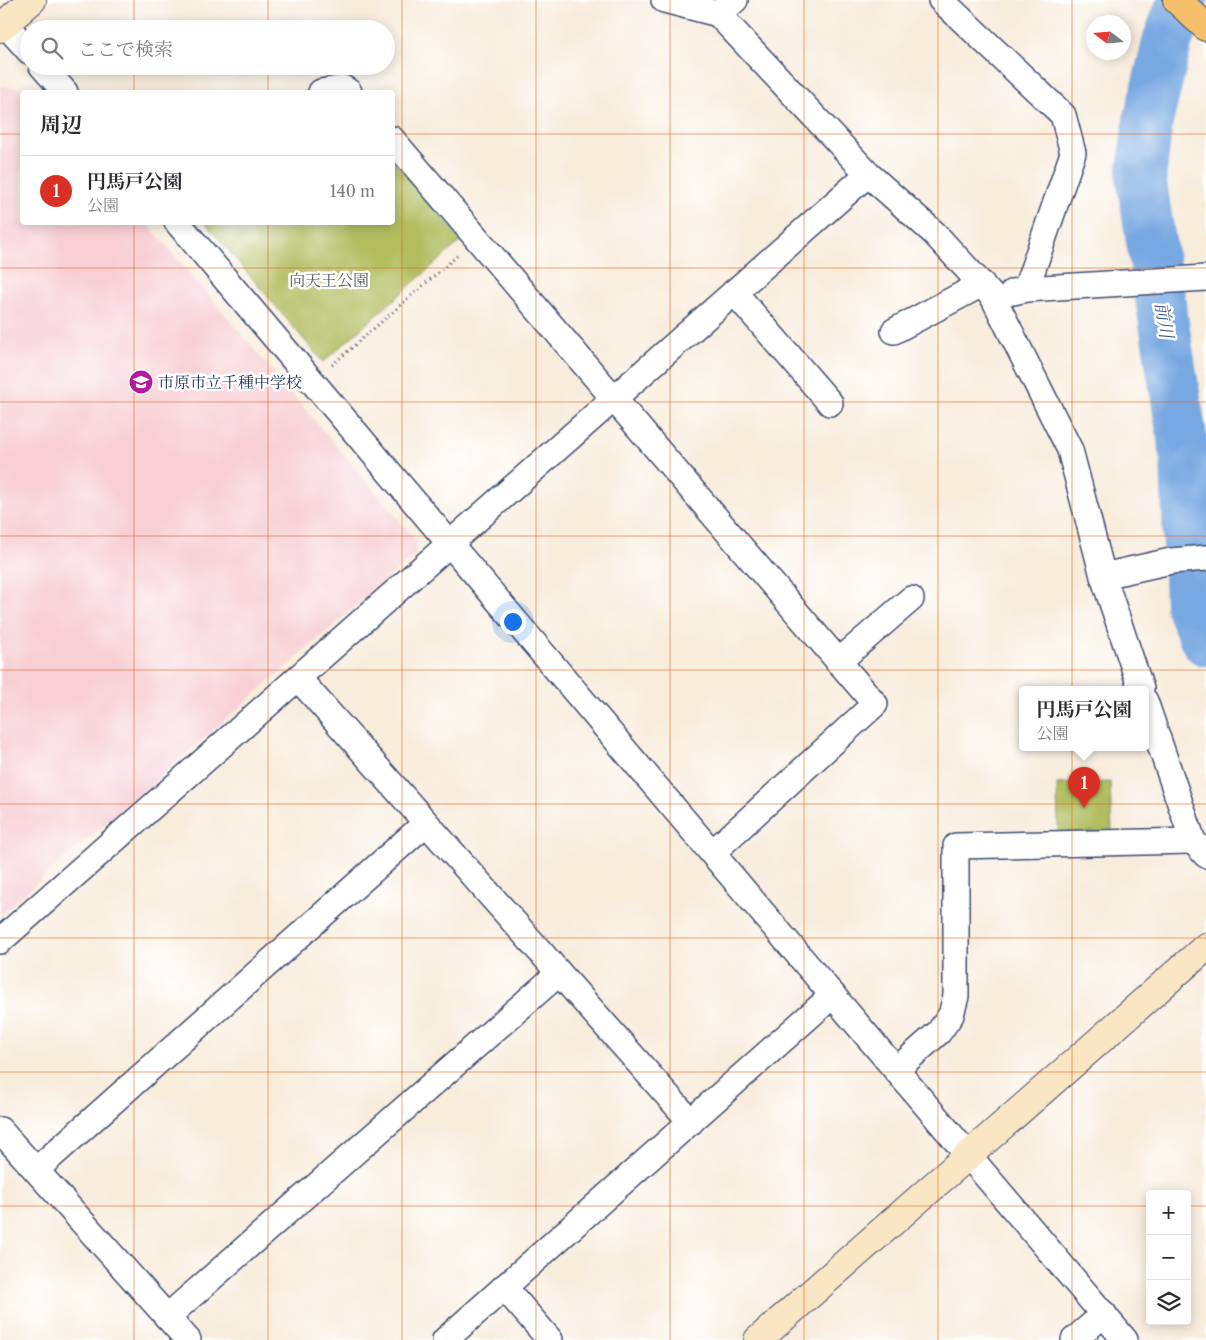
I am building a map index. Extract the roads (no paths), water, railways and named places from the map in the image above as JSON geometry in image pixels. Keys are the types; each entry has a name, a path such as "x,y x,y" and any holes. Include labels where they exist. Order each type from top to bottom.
{"main road":[{"path":"1177,0 1206,27"}],"street":[{"path":"20,43 2,26 32,0"},
{"path":"664,0 727,7 868,174 934,233 987,291 1070,450 1103,576 1140,686"},
{"path":"942,0 1063,116 1074,153 1026,289"},
{"path":"50,75 63,90"},
{"path":"332,90 343,88 346,90"},
{"path":"395,143 874,704 712,853"},
{"path":"0,941 868,174"},
{"path":"181,225 1126,1340"},
{"path":"894,330 987,291 1206,278"},
{"path":"734,292 830,403"},
{"path":"1103,576 1171,561 1206,558"},
{"path":"838,662 911,600"},
{"path":"298,678 691,1122"},
{"path":"896,1070 939,1032 951,1015 956,996 956,846 1199,848 1149,712"},
{"path":"36,1170 426,823"},
{"path":"758,1340 1206,946"},
{"path":"167,1317 559,973"},
{"path":"445,1340 833,995"},
{"path":"0,1130 188,1340"},
{"path":"504,1287 550,1340"},
{"path":"1074,1340 1104,1314"}],"waterway":[{"name":"前川","path":"1183,0 1168,39 1148,121 1141,178 1185,456 1190,606 1206,641"}],"place":[{"name":"市原市立千種中学校","path":"141,382"},
{"name":"円馬戸公園","path":"1084,808"}],"park label":[{"name":"向天王公園","path":"329,280"}]}
